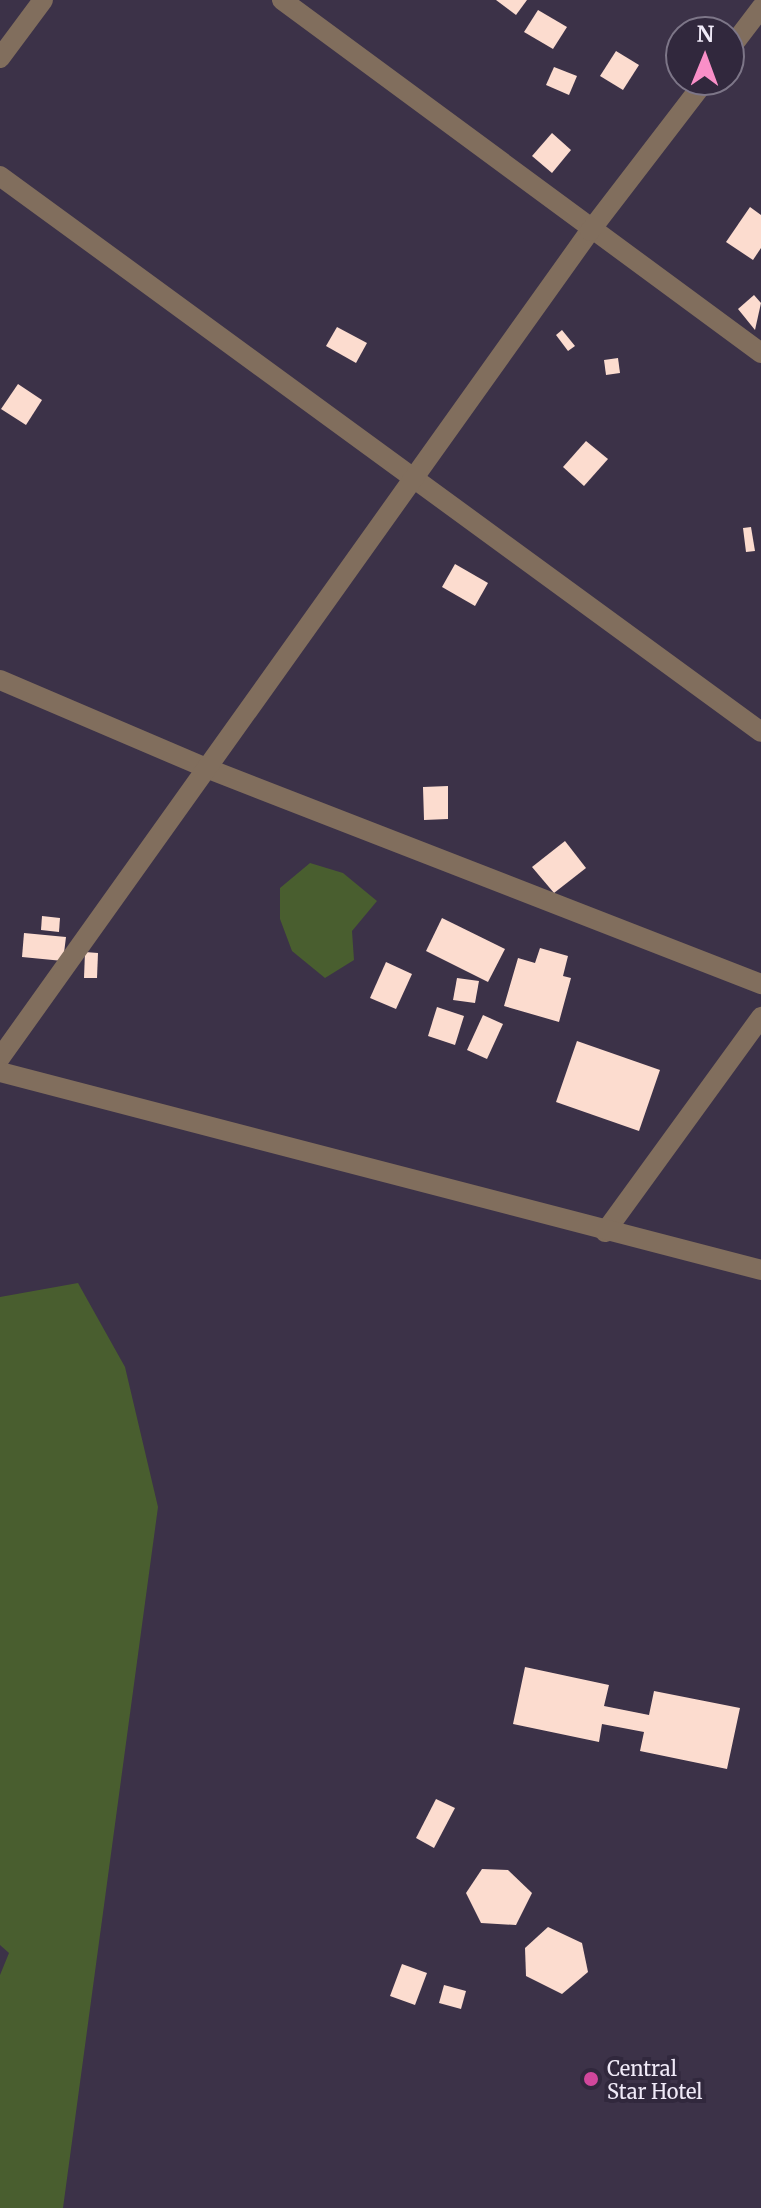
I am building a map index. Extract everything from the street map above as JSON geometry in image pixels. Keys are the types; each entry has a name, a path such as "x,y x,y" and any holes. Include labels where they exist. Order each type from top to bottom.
{"street":[{"path":"0,58 43,0"},
{"path":"282,0 590,231 761,353"},
{"path":"745,29 761,8"},
{"path":"0,1058 590,231 694,96"},
{"path":"0,176 418,475 761,732"},
{"path":"0,680 206,768 761,984"},
{"path":"605,1232 761,1017"},
{"path":"0,1072 605,1232 761,1270"}],"green space":[{"path":"310,863 343,873 377,901 352,931 354,960 325,978 292,951 280,919 280,888"},
{"path":"78,1283 125,1367 158,1507 63,2208 0,2208 0,1975 9,1953 0,1945 0,1297"}],"building":[{"path":"496,0 527,0 516,15"},
{"path":"538,10 567,27 553,49 524,32"},
{"path":"616,51 639,65 623,90 600,76"},
{"path":"554,67 577,76 569,95 546,85"},
{"path":"552,133 571,150 552,173 532,156"},
{"path":"750,207 761,215 761,248 753,260 726,242"},
{"path":"754,295 761,303 755,330 738,309"},
{"path":"337,327 367,343 356,363 326,346"},
{"path":"562,330 575,346 568,351 556,335"},
{"path":"618,358 620,373 606,375 604,360"},
{"path":"18,384 42,400 26,425 1,409"},
{"path":"586,441 608,459 584,486 563,467"},
{"path":"751,527 755,551 746,552 743,528"},
{"path":"455,564 488,583 475,606 442,587"},
{"path":"448,786 448,819 424,820 423,787"},
{"path":"565,841 586,868 554,893 532,867"},
{"path":"42,916 60,918 59,932 41,930"},
{"path":"442,918 505,949 488,982 426,951"},
{"path":"24,933 66,937 63,961 22,957"},
{"path":"540,948 568,956 563,976 571,978 559,1022 504,1006 518,958 535,963"},
{"path":"85,952 98,953 97,978 84,978"},
{"path":"386,962 412,974 396,1009 370,998"},
{"path":"457,978 479,981 475,1003 453,1000"},
{"path":"437,1007 464,1016 455,1045 428,1036"},
{"path":"483,1015 503,1024 487,1059 467,1050"},
{"path":"577,1041 660,1070 639,1131 556,1102"},
{"path":"525,1667 609,1685 604,1706 649,1715 654,1691 740,1708 727,1769 640,1751 644,1732 602,1724 599,1742 513,1724"},
{"path":"436,1799 455,1808 434,1848 416,1838"},
{"path":"482,1869 508,1870 532,1893 516,1925 481,1923 466,1893"},
{"path":"548,1927 582,1943 588,1972 562,1994 526,1976 525,1948"},
{"path":"402,1964 427,1973 415,2005 390,1996"},
{"path":"444,1985 466,1991 461,2009 439,2003"}],"place":[{"name":"Central Star Hotel","path":"591,2079"}]}
